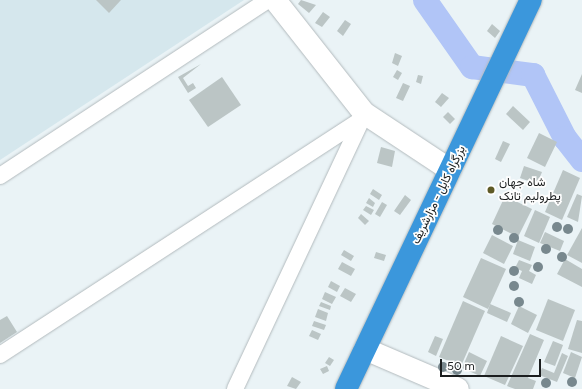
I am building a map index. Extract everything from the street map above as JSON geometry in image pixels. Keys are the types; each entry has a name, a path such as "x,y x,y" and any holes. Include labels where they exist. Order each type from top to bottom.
{"highway":[{"name":"بزرگراه کابل - مزارشریف","path":"346,389 532,0"}],"street":[{"path":"0,176 268,0"},
{"path":"275,0 363,116 450,170"},
{"path":"0,355 363,116"},
{"path":"235,389 363,116"},
{"path":"365,349 458,389"}],"shaded area":[{"path":"0,0 244,0 0,160"}],"building":[{"path":"96,0 121,0 109,13"},
{"path":"301,0 316,5 309,13 298,4"},
{"path":"323,12 330,17 322,27 315,23"},
{"path":"345,20 351,24 343,36 337,31"},
{"path":"492,24 500,31 495,38 487,31"},
{"path":"395,53 402,56 398,66 392,63"},
{"path":"201,64 183,78 188,86 193,83 196,88 188,93 178,77"},
{"path":"397,70 402,73 398,80 393,77"},
{"path":"582,74 582,93 575,90"},
{"path":"418,75 423,76 421,84 416,82"},
{"path":"222,77 241,105 208,127 189,100"},
{"path":"403,83 410,86 403,101 396,98"},
{"path":"442,93 449,98 441,107 435,102"},
{"path":"513,106 530,122 523,130 506,114"},
{"path":"448,112 455,119 450,124 443,117"},
{"path":"539,133 557,142 545,167 527,158"},
{"path":"503,141 510,144 501,162 495,159"},
{"path":"381,147 395,151 392,167 377,163"},
{"path":"524,166 542,172 537,184 520,178"},
{"path":"563,170 580,178 562,220 545,212"},
{"path":"373,189 382,195 379,200 370,194"},
{"path":"577,194 582,196 578,222 567,217"},
{"path":"405,195 411,200 400,215 394,211"},
{"path":"505,196 532,209 518,237 492,224"},
{"path":"369,198 375,203 373,207 366,203"},
{"path":"382,202 387,205 380,217 375,214"},
{"path":"366,206 374,210 371,215 363,210"},
{"path":"535,210 550,217 539,243 524,236"},
{"path":"361,214 369,221 365,225 358,218"},
{"path":"582,228 582,263 567,255"},
{"path":"545,232 564,241 560,251 540,243"},
{"path":"492,235 513,246 504,264 483,253"},
{"path":"518,240 535,247 530,261 513,254"},
{"path":"344,250 354,256 351,261 341,255"},
{"path":"376,252 386,255 384,261 374,258"},
{"path":"481,258 506,269 488,309 463,297"},
{"path":"565,259 582,269 582,287 557,274"},
{"path":"519,260 532,265 529,271 536,275 532,284 519,278 522,271 515,268"},
{"path":"342,262 355,269 351,276 338,269"},
{"path":"331,281 340,286 337,292 328,287"},
{"path":"345,288 356,294 351,302 340,296"},
{"path":"325,292 336,297 332,304 322,299"},
{"path":"548,299 575,310 563,341 536,330"},
{"path":"463,301 485,311 461,366 439,357"},
{"path":"321,302 331,306 330,310 319,306"},
{"path":"490,304 511,313 507,322 487,313"},
{"path":"519,306 537,315 528,333 511,324"},
{"path":"318,309 328,313 326,321 315,317"},
{"path":"7,316 17,332 0,343 0,320"},
{"path":"577,320 582,321 582,353 568,349"},
{"path":"314,321 326,325 324,330 312,326"},
{"path":"312,330 321,334 318,340 309,336"},
{"path":"530,334 544,340 528,378 536,381 533,389 515,389 507,386"},
{"path":"435,336 443,339 436,356 428,352"},
{"path":"501,336 523,346 505,385 484,376"},
{"path":"553,341 563,345 555,366 544,362"},
{"path":"469,352 487,361 480,376 462,368"},
{"path":"571,352 582,357 575,378 563,373"},
{"path":"562,353 568,356 557,382 539,375 542,368 554,373"},
{"path":"329,357 334,360 330,366 325,363"},
{"path":"327,366 329,371 323,374 320,369"},
{"path":"292,377 301,382 296,389 287,386"}],"waterway":[{"path":"425,0 472,67 533,75 565,138 582,160"}],"place":[{"name":"شاه جهان پطرولیم تانک","path":"491,190"}]}
